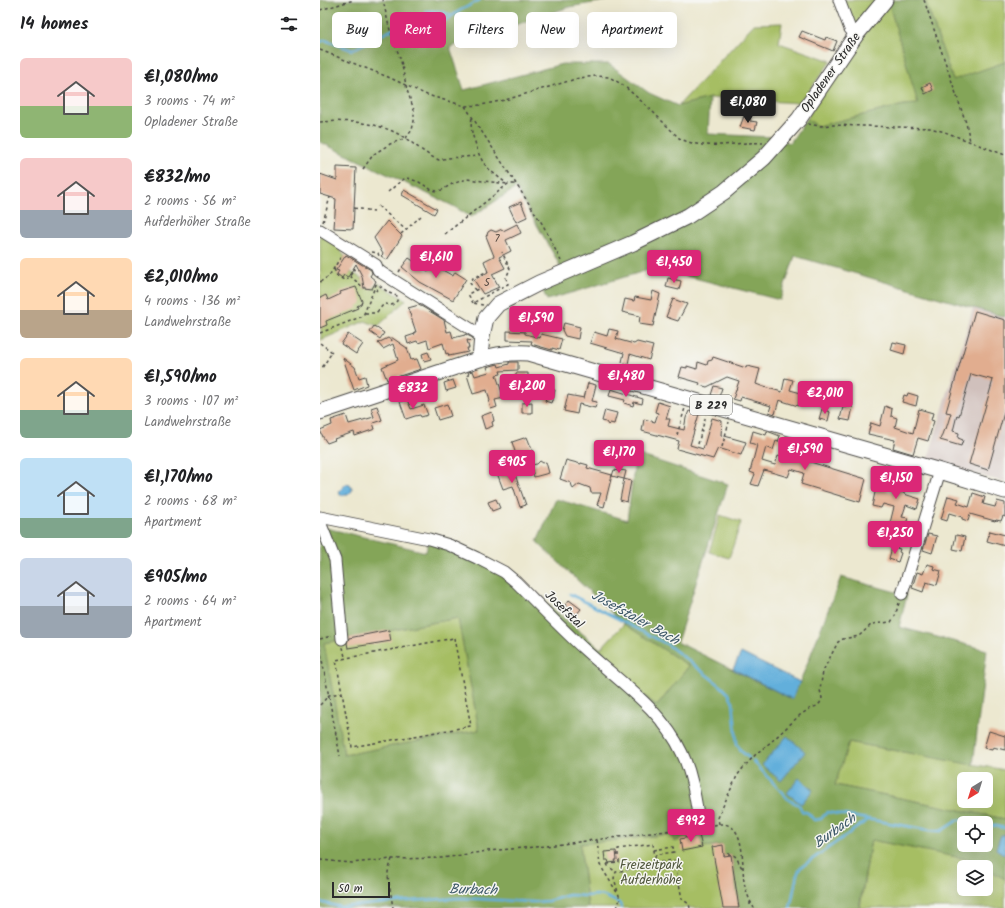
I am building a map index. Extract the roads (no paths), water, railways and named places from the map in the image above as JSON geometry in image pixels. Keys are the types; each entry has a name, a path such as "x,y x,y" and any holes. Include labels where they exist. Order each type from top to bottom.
{"main road":[{"name":"Opladener Straße","path":"480,359 482,336 486,318 498,304 539,283 633,243 688,216 724,192 764,158 799,119 856,35 885,0"},
{"name":"B 229","path":"320,412 500,353 528,353 688,398 1005,491"}],"street":[{"path":"838,0 850,29 856,35"},
{"path":"320,230 376,265 378,270 382,273 482,336"},
{"path":"902,594 940,471"},
{"name":"Josefstal","path":"320,517 429,539 449,545 504,572 585,650 658,716 670,732 682,753 691,778 700,827"},
{"path":"320,522 335,560 341,637"}],"water":[{"path":"346,484 350,485 352,491 348,495 340,495 339,491"},
{"path":"741,653 800,682 792,699 733,669"},
{"path":"787,736 805,752 781,781 762,765"},
{"path":"799,778 813,790 801,804 787,793"},
{"path":"1001,835 1005,835 1005,855 996,849"}],"waterway":[{"path":"425,11 441,11 452,16 480,0"},
{"path":"320,42 325,40 352,50 397,27 446,20 452,16"},
{"name":"Josefstaler Bach","path":"570,594 668,645 721,686 729,694 733,702 737,744 741,751 749,758"},
{"name":"Josefstaler Bach","path":"753,761 789,800 799,805 802,811 808,813 814,820 821,819 827,812 941,831 957,821"},
{"name":"Burbach","path":"790,908 797,875 800,868 869,819"},
{"name":"Burbach","path":"993,825 1005,828"},
{"name":"Burbach","path":"320,902 341,907 460,898 533,902 548,901 569,895 596,895 604,896 619,903 622,908"}],"park label":[{"name":"Freizeitpark Aufderhöhe","path":"651,872"}]}
